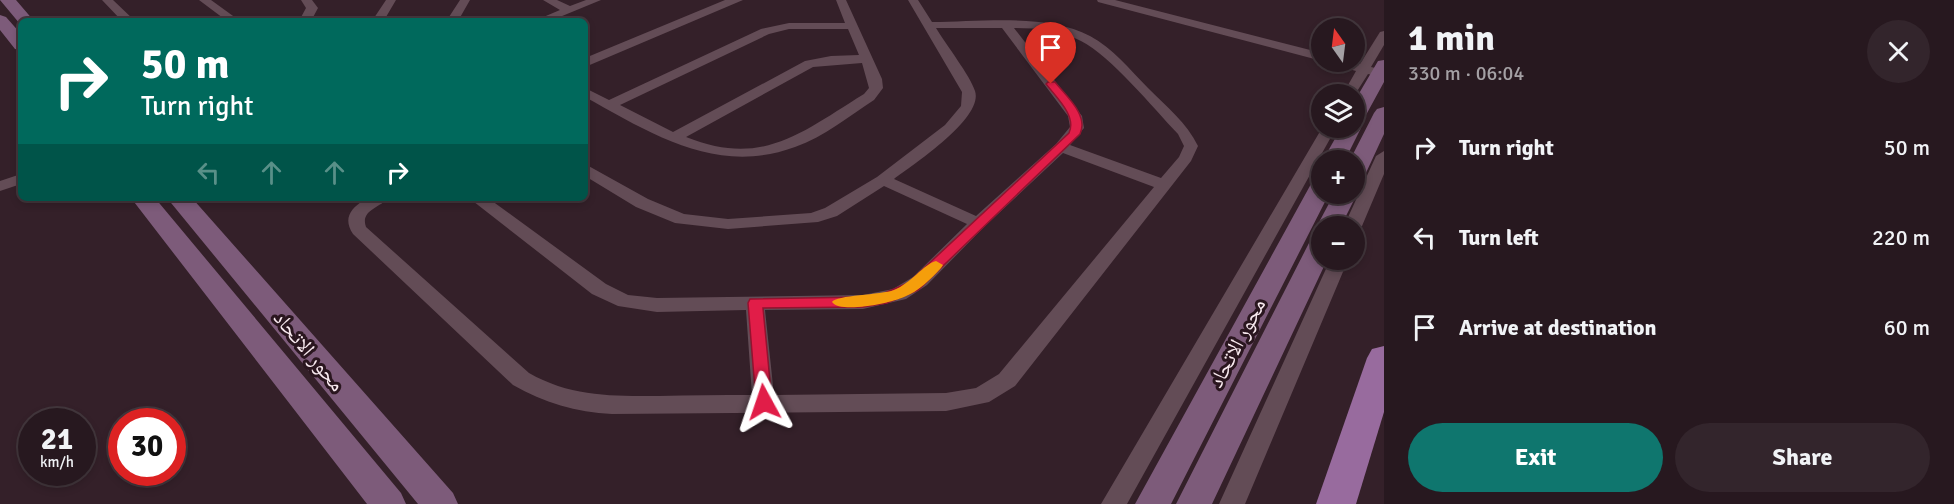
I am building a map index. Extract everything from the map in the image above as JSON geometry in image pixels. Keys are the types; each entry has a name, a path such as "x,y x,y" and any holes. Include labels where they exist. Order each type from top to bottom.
{"main road":[{"path":"1336,504 1384,358"}],"street":[{"path":"8,0 23,18"},
{"path":"107,0 126,18"},
{"path":"204,0 230,18"},
{"path":"306,0 312,8 307,18"},
{"path":"380,18 391,0"},
{"path":"455,18 465,0"},
{"path":"548,0 570,10"},
{"path":"548,18 596,0"},
{"path":"588,62 710,9 738,0"},
{"path":"588,94 673,138 698,148 730,153 762,152 790,144 873,93 876,84 841,0"},
{"path":"588,171 660,212 705,223 728,224 812,218 831,212 883,180 950,128 968,107 969,92 913,0"},
{"path":"1102,0 1134,4 1311,54"},
{"path":"0,20 18,41"},
{"path":"375,201 358,212 355,225 359,230 521,379 561,399 586,404 946,402 973,398 995,389 1007,380 1190,152 1189,139 1103,50 1085,38 1059,29 1030,25 928,25"},
{"path":"481,201 611,296 625,301 657,304 863,302 899,294 920,281 1061,147 1077,128 1075,116 1005,25"},
{"path":"609,105 765,31 795,26 852,26"},
{"path":"1365,98 1378,70 1384,35"},
{"path":"673,138 809,64 831,60 865,59"},
{"path":"1361,84 1378,70"},
{"path":"1356,216 1384,113"},
{"path":"1114,504 1323,138"},
{"path":"1061,147 1164,185"},
{"path":"0,186 18,180"},
{"path":"883,180 978,224"},
{"name":"محور الاتحاد","path":"145,201 388,504"},
{"name":"محور الاتحاد","path":"182,201 440,504"},
{"name":"محور الاتحاد","path":"1153,504 1311,204"},
{"name":"محور الاتحاد","path":"1194,504 1311,265"},
{"path":"1232,504 1335,270"},
{"path":"755,303 764,402"}],"slow traffic":[{"path":"839,302 863,302 899,294 913,287 936,265"}],"route":[{"path":"764,402 755,303 863,302 899,294 913,287 1074,134 1077,128 1075,116 1051,84"}]}
